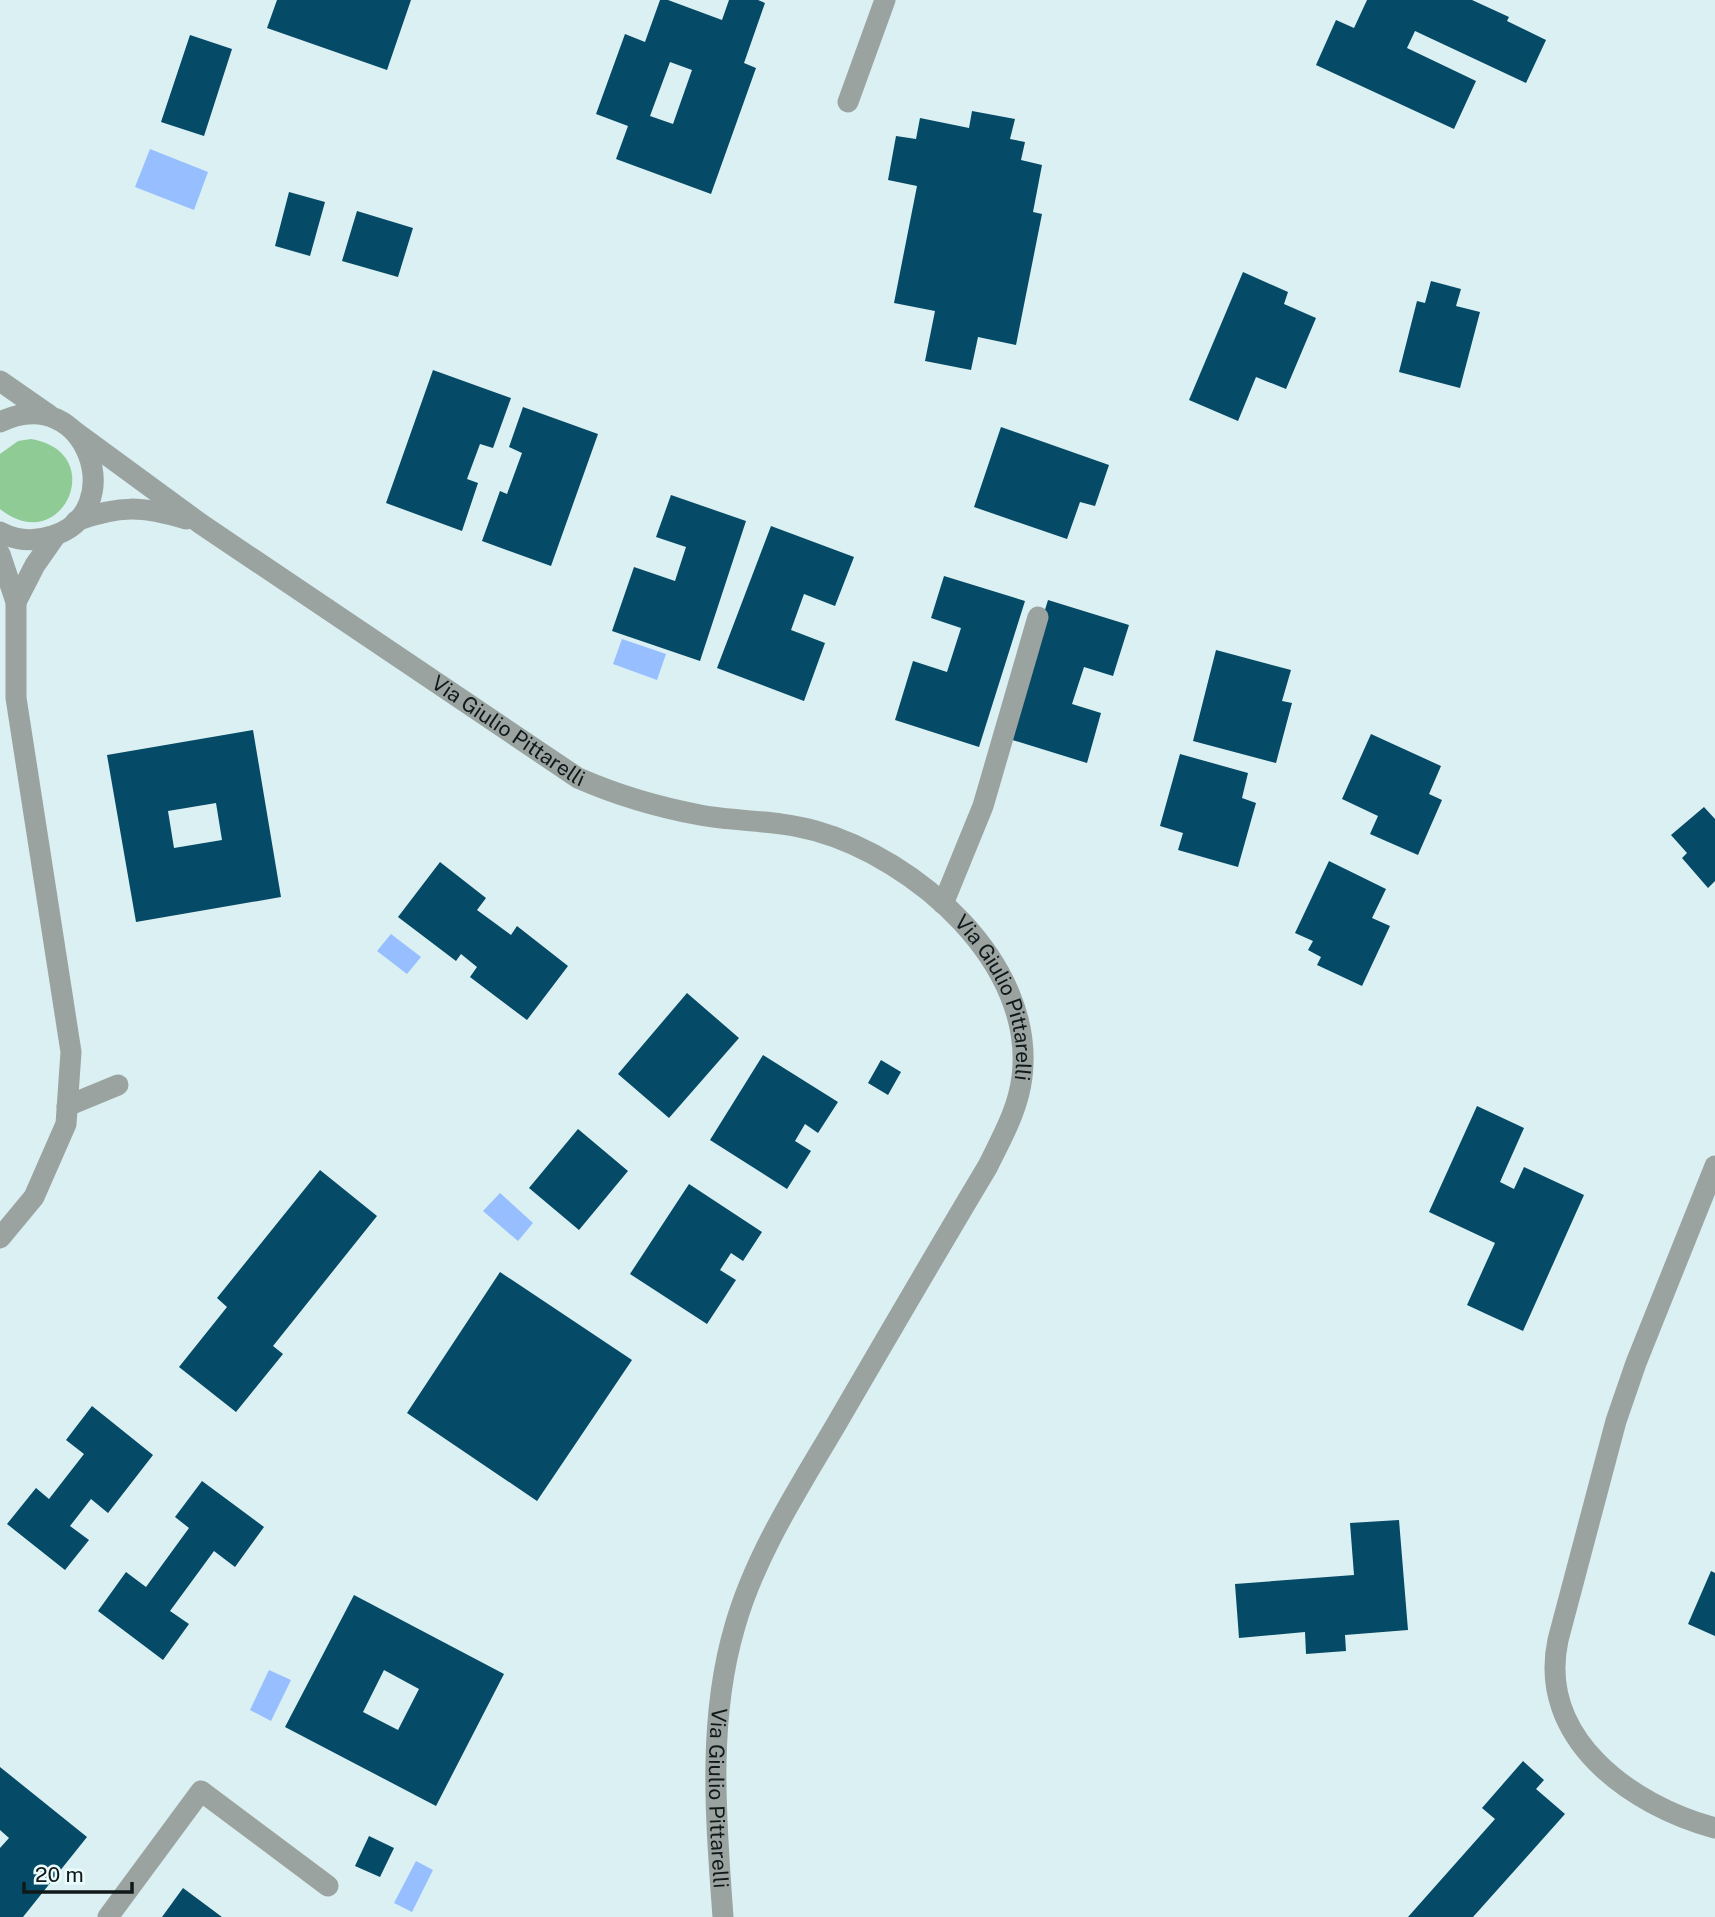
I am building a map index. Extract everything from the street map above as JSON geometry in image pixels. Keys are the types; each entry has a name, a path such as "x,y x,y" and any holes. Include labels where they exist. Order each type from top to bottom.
{"street":[{"path":"848,102 885,0"},
{"name":"Via Giulio Pittarelli","path":"0,381 74,431 201,524 578,778 634,800 701,815 814,830 844,840 876,856 905,874 962,922 983,949 1012,1000 1020,1026 1023,1050 1018,1099 988,1166 780,1520 748,1588 734,1626 716,1739 716,1811 723,1917"},
{"path":"0,422 13,416 33,414 54,418"},
{"path":"0,532 20,540 38,540 56,535 76,521 88,505 93,486 93,466 86,447 74,431"},
{"name":"Via Giulio Pittarelli","path":"76,521 107,510 147,509 201,524"},
{"path":"16,602 35,565 56,535"},
{"path":"0,554 16,602 16,698 71,1052 66,1124 34,1197 0,1238"},
{"path":"943,904 983,806 1038,617"},
{"path":"67,1106 118,1085"},
{"path":"1715,1166 1616,1421 1558,1640 1554,1669 1556,1692 1564,1716 1577,1740 1595,1760 1656,1805 1690,1821 1715,1828"},
{"path":"108,1917 201,1791 328,1886"}],"green space":[{"path":"31,439 55,448 68,462 72,480 68,498 58,512 42,521 22,521 0,509 0,454 18,441"}],"water":[{"path":"150,149 208,172 194,210 135,187"},
{"path":"622,639 666,654 657,680 613,664"},
{"path":"391,934 421,957 407,974 377,951"},
{"path":"500,1193 533,1223 518,1241 483,1211"},
{"path":"269,1670 291,1680 271,1721 250,1710"},
{"path":"416,1861 433,1870 412,1912 394,1903"}],"building":[{"path":"277,0 411,0 387,70 267,28"},
{"path":"660,0 668,0 722,20 729,0 758,0 765,3 744,63 756,68 711,194 616,159 628,126 596,114 625,34 645,42","holes":["670,62 692,70 673,124 650,116"]},
{"path":"1367,0 1472,0 1509,17 1507,21 1546,40 1526,83 1415,31 1407,48 1476,81 1454,129 1316,65 1336,20 1354,28"},
{"path":"190,35 232,49 204,136 161,122"},
{"path":"972,111 1015,119 1010,139 1025,142 1021,160 1042,165 1033,212 1042,214 1016,345 978,337 971,370 925,361 935,311 894,303 917,186 888,180 896,136 916,139 920,118 969,128"},
{"path":"289,192 325,202 310,256 275,246"},
{"path":"357,211 413,228 398,277 342,261"},
{"path":"1243,272 1288,292 1284,304 1316,318 1286,389 1256,377 1238,421 1189,400"},
{"path":"1431,281 1461,289 1456,306 1480,312 1460,388 1399,372 1417,301 1425,303"},
{"path":"433,370 511,398 493,448 480,444 467,479 478,483 462,531 386,503"},
{"path":"523,407 598,434 551,566 482,541 500,491 507,494 522,453 509,447"},
{"path":"1001,427 1109,465 1095,506 1080,502 1067,539 974,507"},
{"path":"671,495 746,521 700,661 612,631 634,567 675,581 686,547 656,537"},
{"path":"771,526 854,557 835,606 804,594 791,630 825,643 804,701 717,668"},
{"path":"944,576 1025,601 979,747 895,720 913,661 947,672 961,628 931,618"},
{"path":"1048,600 1129,625 1113,676 1084,667 1072,704 1101,713 1087,763 1006,738"},
{"path":"1216,650 1291,670 1282,701 1292,703 1276,763 1193,741"},
{"path":"253,730 281,897 136,922 107,755","holes":["216,803 222,840 174,848 168,811"]},
{"path":"1371,734 1441,766 1429,794 1442,800 1418,855 1370,834 1378,816 1342,799"},
{"path":"1180,754 1248,773 1242,798 1256,803 1238,867 1178,850 1183,833 1160,826"},
{"path":"1704,807 1715,819 1715,881 1708,888 1682,858 1687,853 1671,835"},
{"path":"1329,861 1386,889 1372,918 1390,926 1362,986 1317,965 1321,957 1308,950 1313,941 1295,933"},
{"path":"440,862 486,898 477,910 511,935 517,926 568,966 527,1020 470,977 477,967 461,954 456,961 398,917"},
{"path":"687,993 739,1038 669,1118 618,1074"},
{"path":"763,1055 838,1102 818,1133 805,1124 795,1141 811,1151 787,1189 710,1140"},
{"path":"881,1060 901,1072 888,1095 868,1083"},
{"path":"1477,1106 1524,1128 1500,1182 1514,1189 1524,1167 1584,1195 1523,1331 1467,1305 1495,1243 1429,1212"},
{"path":"578,1129 628,1171 579,1230 529,1188"},
{"path":"320,1170 377,1216 273,1346 283,1354 236,1412 179,1367 227,1307 217,1298"},
{"path":"689,1184 762,1232 743,1261 731,1253 720,1270 736,1280 707,1324 630,1274"},
{"path":"500,1272 632,1360 537,1501 407,1413"},
{"path":"92,1406 153,1455 108,1513 91,1499 70,1526 89,1540 65,1570 7,1524 36,1488 49,1499 84,1454 66,1440"},
{"path":"202,1481 264,1527 235,1567 214,1551 170,1611 189,1624 163,1660 98,1611 126,1572 146,1587 189,1528 175,1517"},
{"path":"1399,1520 1408,1630 1345,1635 1346,1651 1306,1654 1305,1632 1239,1638 1235,1584 1354,1575 1350,1523"},
{"path":"1711,1571 1715,1573 1715,1636 1688,1624"},
{"path":"354,1595 504,1674 436,1806 285,1727","holes":["384,1670 419,1689 398,1730 363,1712"]},
{"path":"1523,1761 1544,1780 1536,1789 1565,1814 1473,1917 1408,1917 1495,1819 1482,1808"},
{"path":"0,1767 87,1837 23,1917 0,1917 0,1848 9,1838 0,1830"},
{"path":"369,1836 394,1848 380,1877 355,1866"},
{"path":"183,1888 222,1917 162,1917"}]}
